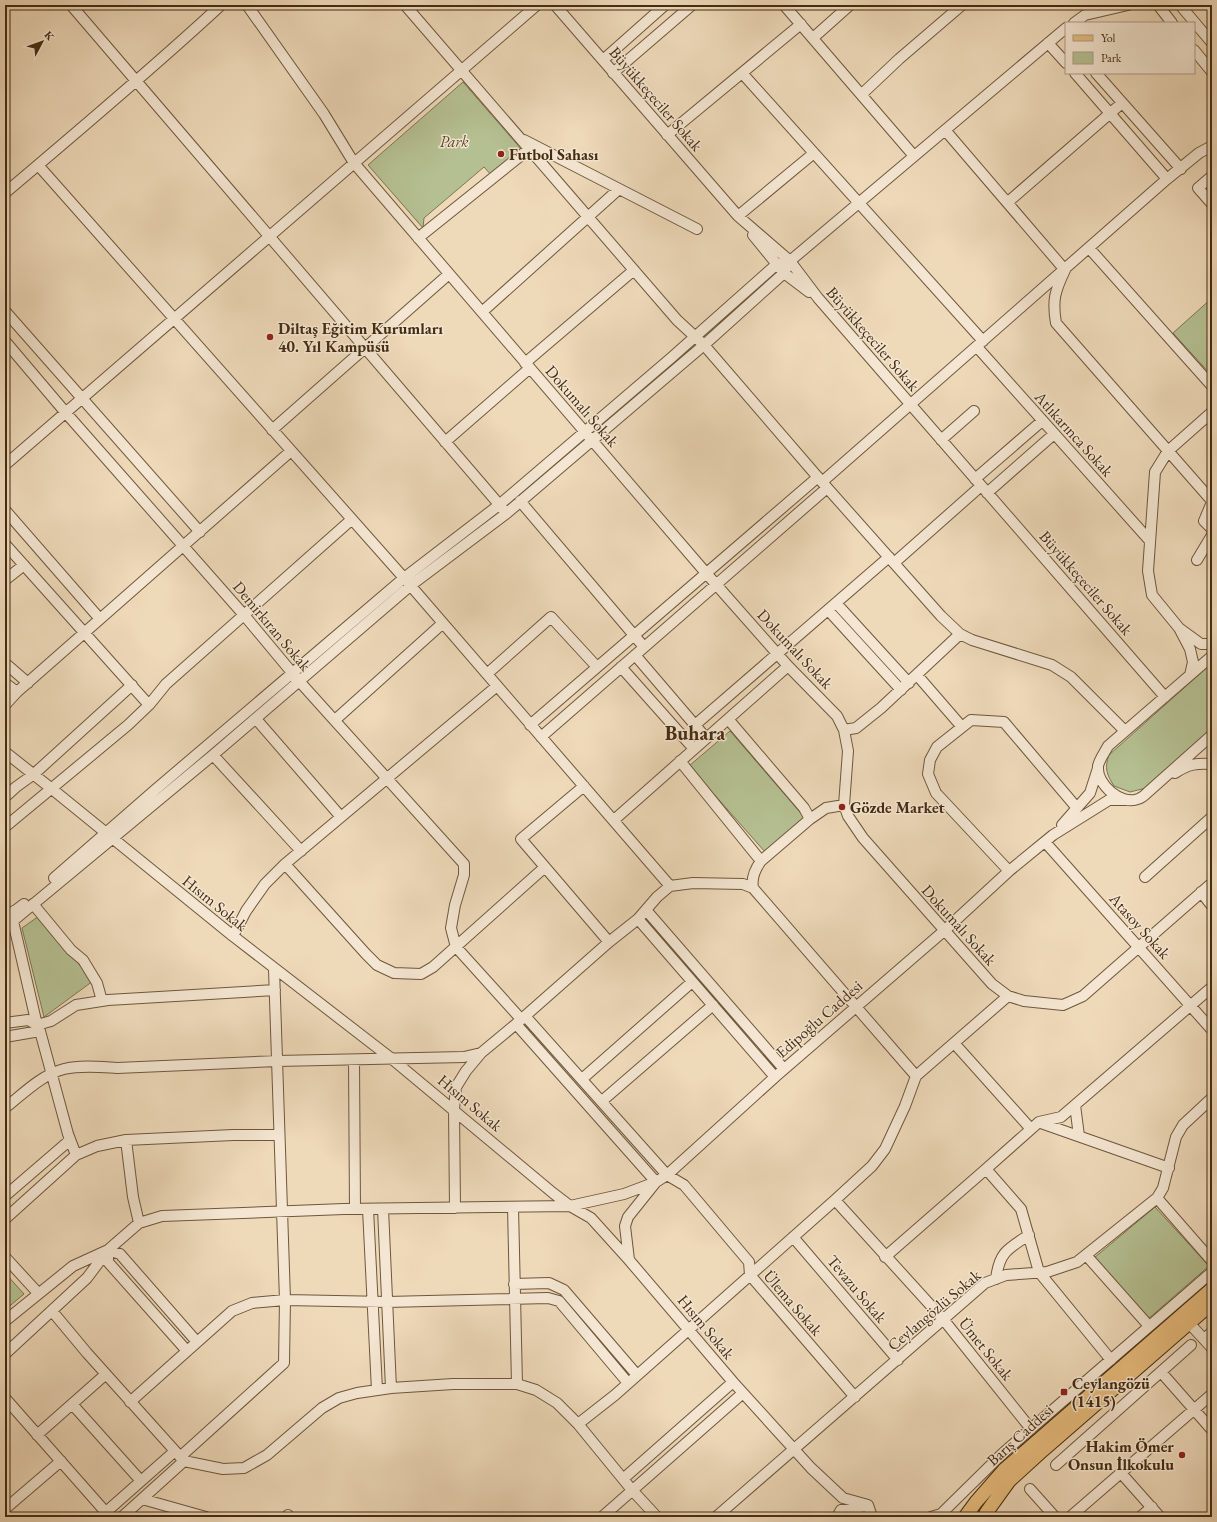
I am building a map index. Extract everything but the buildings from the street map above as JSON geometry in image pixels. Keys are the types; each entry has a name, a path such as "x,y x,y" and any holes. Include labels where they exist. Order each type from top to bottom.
{"main road":[{"name":"Barış Caddesi","path":"965,1517 1004,1470 1212,1289"},
{"name":"Barış Caddesi","path":"986,1517 986,1513 1009,1481 1212,1303"}],"street":[{"path":"71,5 506,513"},
{"path":"5,193 116,99 136,80 162,60 221,5"},
{"name":"Dokumalı Sokak","path":"247,5 324,114 354,163 706,573 777,654 837,716 844,730 848,751 844,805 848,816 863,838 992,984 1008,996 1024,1001 1064,1005 1083,996 1212,883"},
{"path":"405,5 677,320 704,344 822,482 941,616 960,634 972,640 1052,665 1071,677 1125,731"},
{"path":"5,465 537,5"},
{"name":"Büyükkeçeciler Sokak","path":"555,5 738,216 790,261 818,298 1165,697"},
{"path":"603,60 665,5"},
{"path":"613,72 692,5"},
{"path":"784,5 914,156"},
{"path":"813,38 850,5"},
{"path":"862,94 899,59 962,5"},
{"path":"1075,22 1085,15 1128,5"},
{"path":"1158,5 1171,22"},
{"path":"1180,5 1194,22"},
{"path":"1195,23 1212,43"},
{"path":"667,135 801,24"},
{"path":"8,920 32,904 109,836 499,505 704,344 784,273 790,261 1048,43 1064,33"},
{"path":"1048,43 1065,62"},
{"path":"1195,51 1212,72"},
{"name":"Atlıkarınca Sokak","path":"742,73 859,203 980,344 1042,421 1150,541"},
{"path":"1076,74 1167,179"},
{"path":"1097,74 1180,169"},
{"path":"1008,202 1122,103"},
{"path":"945,130 1008,202 1064,270"},
{"path":"519,137 697,229"},
{"path":"530,725 706,573 822,482 1167,179 1199,153 1212,146"},
{"path":"418,238 529,149"},
{"path":"814,153 738,216 784,273 818,298"},
{"path":"38,165 407,582 670,886"},
{"path":"1212,176 1198,188 1212,204"},
{"path":"482,312 620,189"},
{"path":"1089,248 1212,386"},
{"path":"407,582 506,513 695,337 777,264 790,261"},
{"path":"445,442 634,270"},
{"path":"1064,270 1056,287 1053,306 1056,323 1212,501 1204,521 1212,529"},
{"path":"272,430 449,274"},
{"path":"5,310 200,532"},
{"name":"Demirkıran Sokak","path":"5,341 66,413 244,615 296,677 464,864 464,875 455,905 451,928 456,947"},
{"path":"941,440 974,411"},
{"path":"1190,674 1193,662 1190,650 1179,628 1152,595 1148,571 1150,541 1156,472 1168,450 1212,412"},
{"path":"981,486 1042,421"},
{"path":"695,725 836,603 892,560 981,486 1054,434"},
{"path":"5,705 17,692 291,451"},
{"path":"541,737 716,584 822,482"},
{"path":"520,501 644,647"},
{"path":"5,510 100,619"},
{"path":"5,827 128,725 166,684 352,520"},
{"path":"1197,560 1212,535"},
{"path":"5,544 149,704"},
{"path":"5,580 24,565"},
{"path":"836,603 905,686"},
{"path":"828,610 905,686"},
{"path":"487,674 551,617 597,667"},
{"path":"335,720 442,623"},
{"path":"1179,628 1201,644 1212,644"},
{"path":"844,730 856,728 882,708 960,634"},
{"path":"635,655 706,738"},
{"path":"1049,839 1090,793 1098,766 1108,746 1212,656"},
{"path":"5,663 28,683"},
{"path":"614,820 788,666"},
{"path":"621,667 694,749"},
{"path":"917,675 962,727"},
{"path":"8,920 16,910 213,755 256,719 296,677"},
{"path":"5,683 17,692"},
{"path":"5,797 34,774 132,686"},
{"path":"233,936 246,911 265,884 286,864 497,686"},
{"path":"256,719 341,817"},
{"path":"728,719 804,808 810,819"},
{"path":"1009,871 936,793 928,774 930,760 937,747 971,720 1004,722 1077,808"},
{"path":"1049,839 1108,800 1138,800 1157,785 1212,735"},
{"name":"Hısım Sokak","path":"5,752 274,969 392,1059 454,1109 553,1193 570,1206 591,1218 630,1260 733,1382 811,1468 842,1498 868,1505"},
{"path":"213,755 301,851"},
{"path":"680,761 761,861"},
{"path":"1157,785 1182,768 1197,763 1212,764"},
{"path":"1098,766 1101,780 1108,789 1117,797 1127,800"},
{"path":"584,786 521,839 609,942"},
{"path":"752,888 755,870 761,861 810,819 826,808 844,805"},
{"path":"1145,877 1212,816"},
{"name":"Edipoğlu Caddesi","path":"139,1222 162,1216 355,1209 513,1208 570,1206 624,1194 656,1182 666,1175 784,1069 945,930 1009,871 1049,839"},
{"name":"Atasoy Sokak","path":"1049,839 1138,947 1212,1030"},
{"path":"286,864 377,965 394,973 421,974 433,968 545,867"},
{"path":"455,1208 454,1109 456,1087 466,1072 481,1052 521,1020 609,942 638,919 670,886 693,883 743,884 752,888 857,1006 916,1076"},
{"path":"1201,892 1212,906"},
{"path":"32,904 71,950 83,960 97,983 102,1001"},
{"path":"646,910 784,1069"},
{"path":"638,919 775,1077"},
{"path":"8,920 51,1075 70,1140 76,1155"},
{"path":"456,947 521,1020 656,1182 628,1217 625,1226 630,1260"},
{"path":"122,1517 142,1499 180,1456 284,1363 282,1212 274,969"},
{"path":"582,1079 692,982"},
{"path":"885,1257 1035,1125 1060,1118 1212,987"},
{"path":"5,1037 38,1028 76,1005 102,1001 275,990"},
{"path":"578,1424 689,1330 872,1166 885,1149 905,1106 916,1076 1008,996"},
{"path":"602,1101 712,1005"},
{"path":"5,1023 28,1020 38,1028"},
{"path":"521,1020 582,1079 666,1175"},
{"path":"954,1043 1035,1125 1079,1136 1169,1168"},
{"path":"5,1108 36,1083 51,1075 64,1070 80,1068 117,1068 277,1061 464,1057 481,1052"},
{"path":"354,1060 355,1209"},
{"name":"Ceylangözlü Sokak","path":"716,1517 795,1450 985,1283 1006,1275 1047,1272 1077,1262 1156,1198 1164,1188 1176,1137 1182,1125 1212,1098"},
{"path":"1075,1105 1079,1136"},
{"path":"5,1220 76,1155 97,1146 126,1140 233,1135 279,1135"},
{"path":"5,1196 70,1140"},
{"path":"5,1354 87,1278 108,1250 139,1222 133,1197 126,1140"},
{"path":"986,1169 1021,1209 1039,1272 1111,1360"},
{"name":"Ülema Sokak","path":"666,1175 684,1185 749,1262 750,1275 855,1397"},
{"path":"1156,1198 1212,1261"},
{"name":"Ümet Sokak","path":"835,1200 885,1257 943,1319 1031,1429"},
{"path":"513,1208 517,1384"},
{"path":"368,1209 377,1390"},
{"path":"383,1209 391,1388"},
{"path":"996,1279 998,1266 1003,1255 1012,1246 1029,1235"},
{"name":"Tevazu Sokak","path":"794,1237 898,1360"},
{"path":"108,1250 108,1262 187,1351"},
{"path":"5,1321 73,1266 108,1250 120,1254 197,1342"},
{"path":"1086,1255 1149,1326"},
{"path":"5,1257 38,1293"},
{"path":"931,1517 941,1514 1003,1453 1212,1272"},
{"path":"514,1284 549,1283 564,1290 637,1375"},
{"path":"130,1402 232,1311 252,1303 284,1300 387,1302 548,1298 559,1301 628,1383"},
{"path":"52,1311 130,1402 180,1456 223,1469 244,1468 267,1455 322,1408 339,1398 357,1393 391,1388 453,1384 517,1384 536,1390 557,1402 578,1424 632,1490 657,1517"},
{"path":"1190,1323 1212,1348"},
{"path":"1204,1339 1212,1332"},
{"path":"1056,1465 1191,1346"},
{"path":"1161,1372 1212,1430"},
{"path":"37,1435 106,1374"},
{"path":"623,1479 733,1382"},
{"path":"602,1517 743,1393"},
{"path":"1070,1517 1212,1394"},
{"path":"5,1398 108,1514 141,1481 180,1456"},
{"path":"72,1404 141,1481"},
{"path":"5,1509 61,1461"},
{"path":"1121,1472 1160,1517"},
{"path":"1030,1489 1055,1517"},
{"path":"142,1499 206,1517"},
{"path":"839,1514 868,1505 872,1517"},
{"path":"1140,1517 1152,1507"},
{"path":"839,1514 855,1517"}],"green space":[{"name":"Park","path":"463,82 522,150 492,176 484,167 424,218 423,228 368,165"},
{"path":"1212,298 1212,376 1173,333"},
{"path":"1212,663 1212,729 1146,788 1130,792 1114,786 1107,771 1109,755"},
{"path":"730,731 805,818 766,853 689,766"},
{"path":"39,916 93,981 44,1017 22,928"},
{"path":"1155,1207 1209,1266 1148,1319 1094,1258"},
{"path":"5,1273 24,1294 5,1310"}],"place":[{"name":"Futbol Sahası","path":"501,154"},
{"name":"Diltaş Eğitim Kurumları 40. Yıl Kampüsü","path":"270,337"},
{"name":"Gözde Market","path":"842,807"},
{"name":"Ceylangözü (1415)","path":"1064,1392"},
{"name":"Hakim Ömer Onsun İlkokulu","path":"1182,1455"}],"district":[{"name":"Buhara","path":"695,733"}]}
